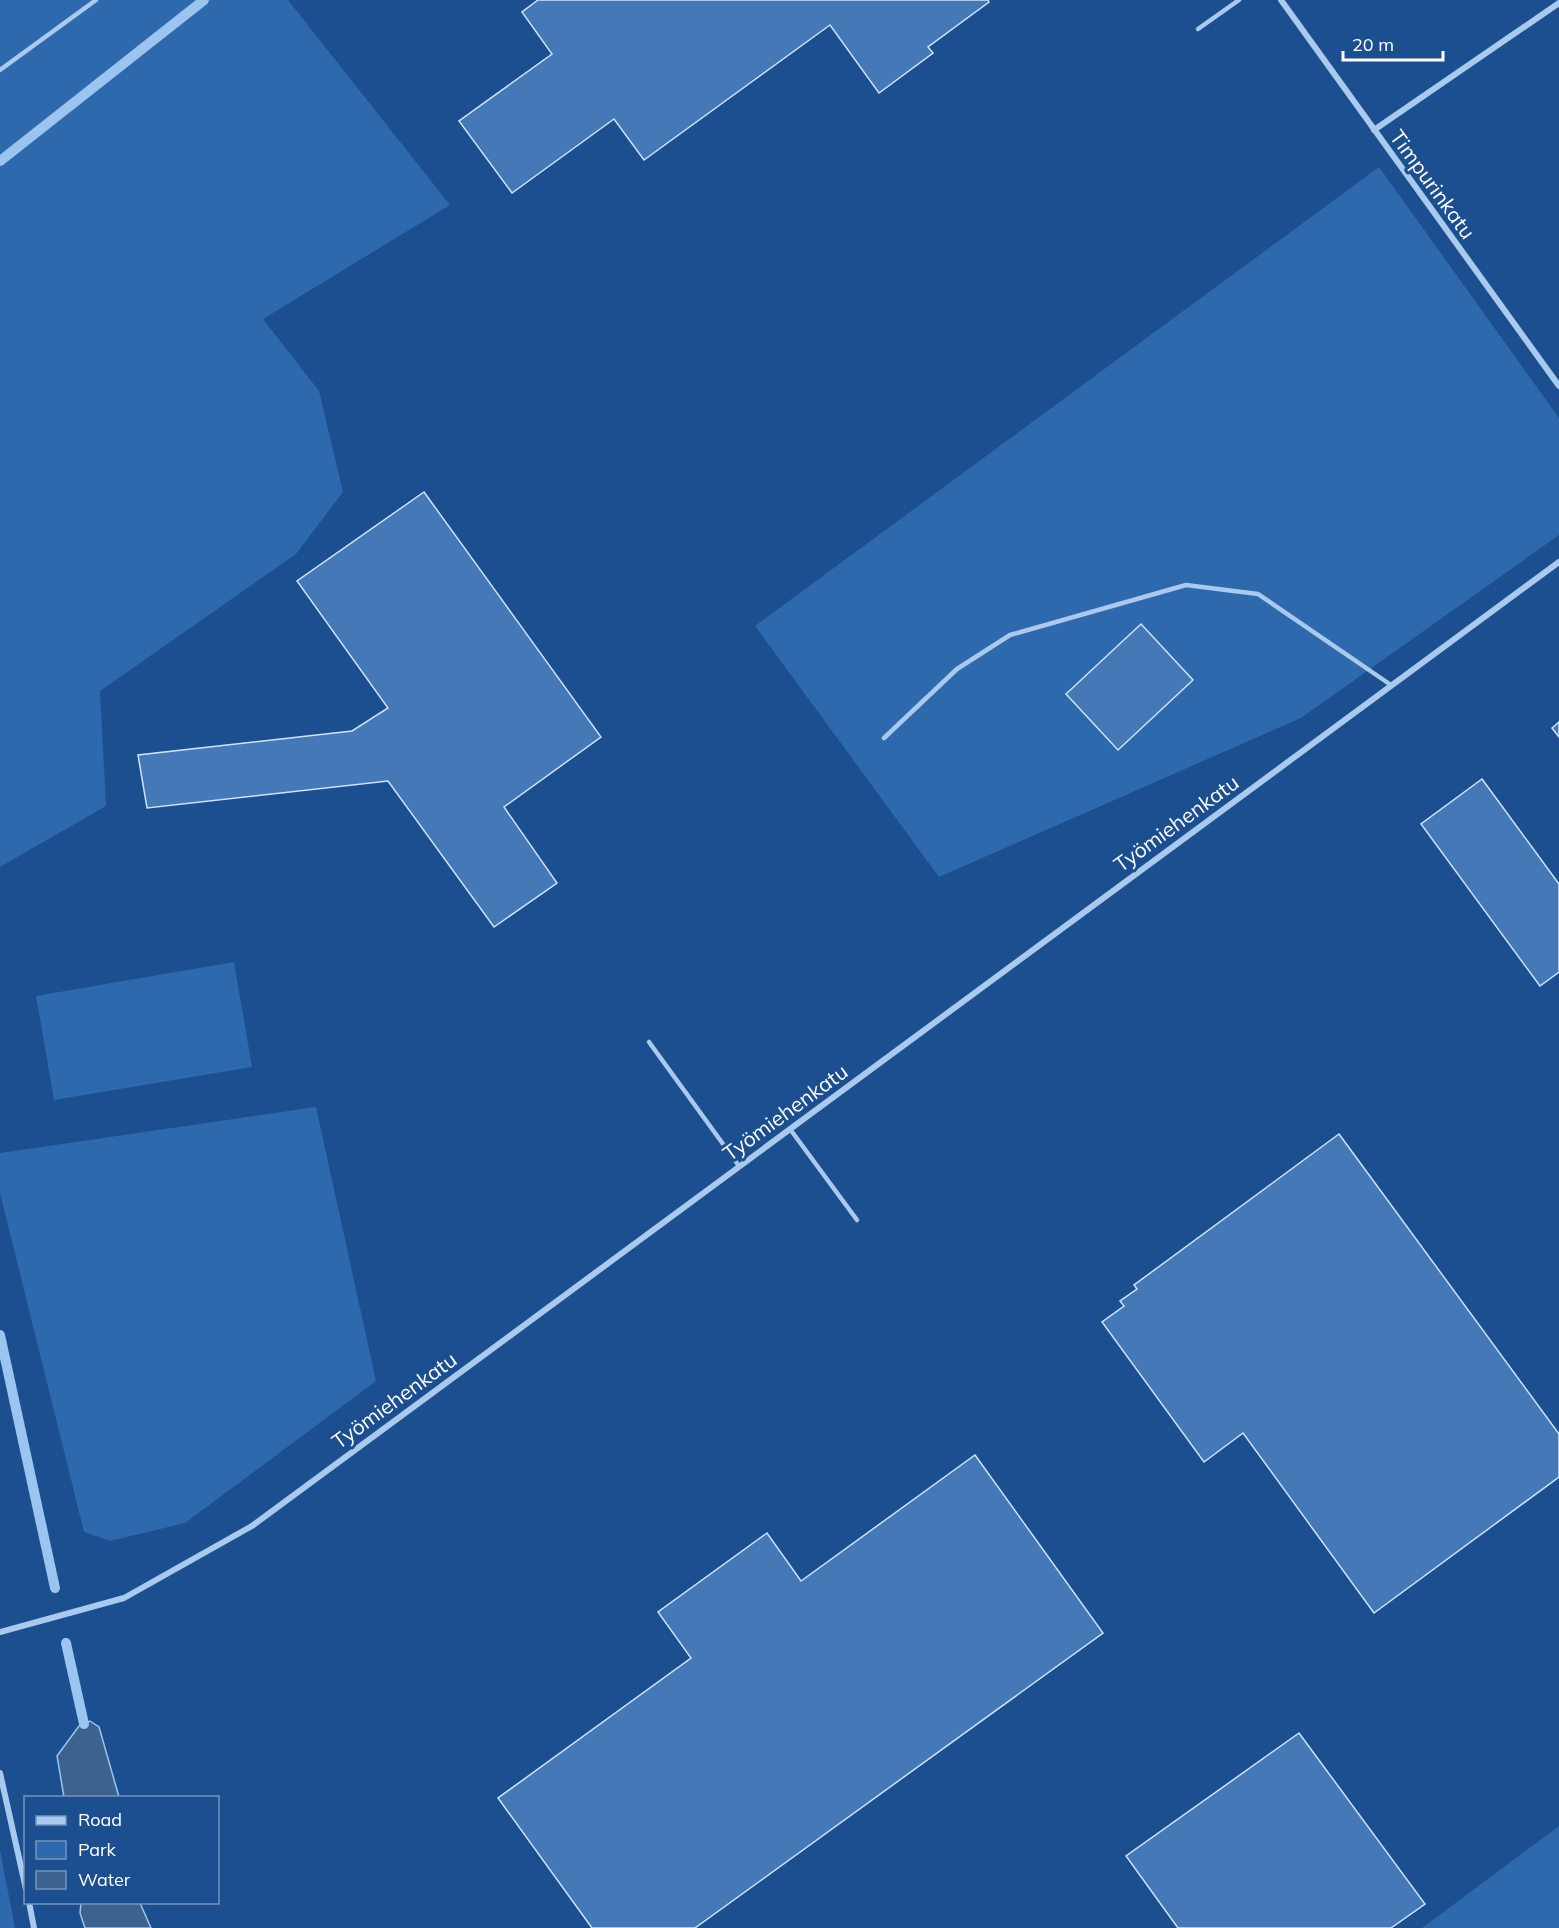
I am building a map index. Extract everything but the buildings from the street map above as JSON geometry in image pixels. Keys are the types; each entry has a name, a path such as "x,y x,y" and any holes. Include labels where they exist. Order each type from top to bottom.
{"street":[{"name":"Timpurinkatu","path":"1281,0 1559,386"},
{"path":"1374,130 1559,3"},
{"name":"Työmiehenkatu","path":"0,1632 124,1598 252,1526 1559,562"},
{"path":"0,1773 24,1879"},
{"path":"29,1904 34,1928"}],"lane":[{"path":"0,70 96,0"},
{"path":"1198,29 1239,0"},
{"path":"884,738 957,669 1010,635 1186,585 1258,594 1391,685"},
{"path":"649,1042 739,1166"},
{"path":"790,1129 857,1220"}],"green space":[{"path":"0,0 288,0 450,205 263,319 319,391 343,492 296,554 100,691 106,806 0,867"},
{"path":"1379,167 1559,418 1559,535 1301,718 939,877 755,626"},
{"path":"234,962 252,1067 54,1100 36,996"},
{"path":"316,1107 376,1381 185,1523 110,1541 84,1532 0,1193 0,1153"},
{"path":"1559,1826 1559,1928 1422,1928"},
{"path":"0,1850 15,1928 0,1928"}],"water":[{"path":"90,1721 99,1727 119,1796 64,1796 57,1756 79,1726"},
{"path":"81,1904 140,1904 151,1928 85,1928 80,1913"}],"waterway":[{"path":"0,161 204,0"},
{"path":"0,1335 55,1588"},
{"path":"66,1643 84,1724"}]}
